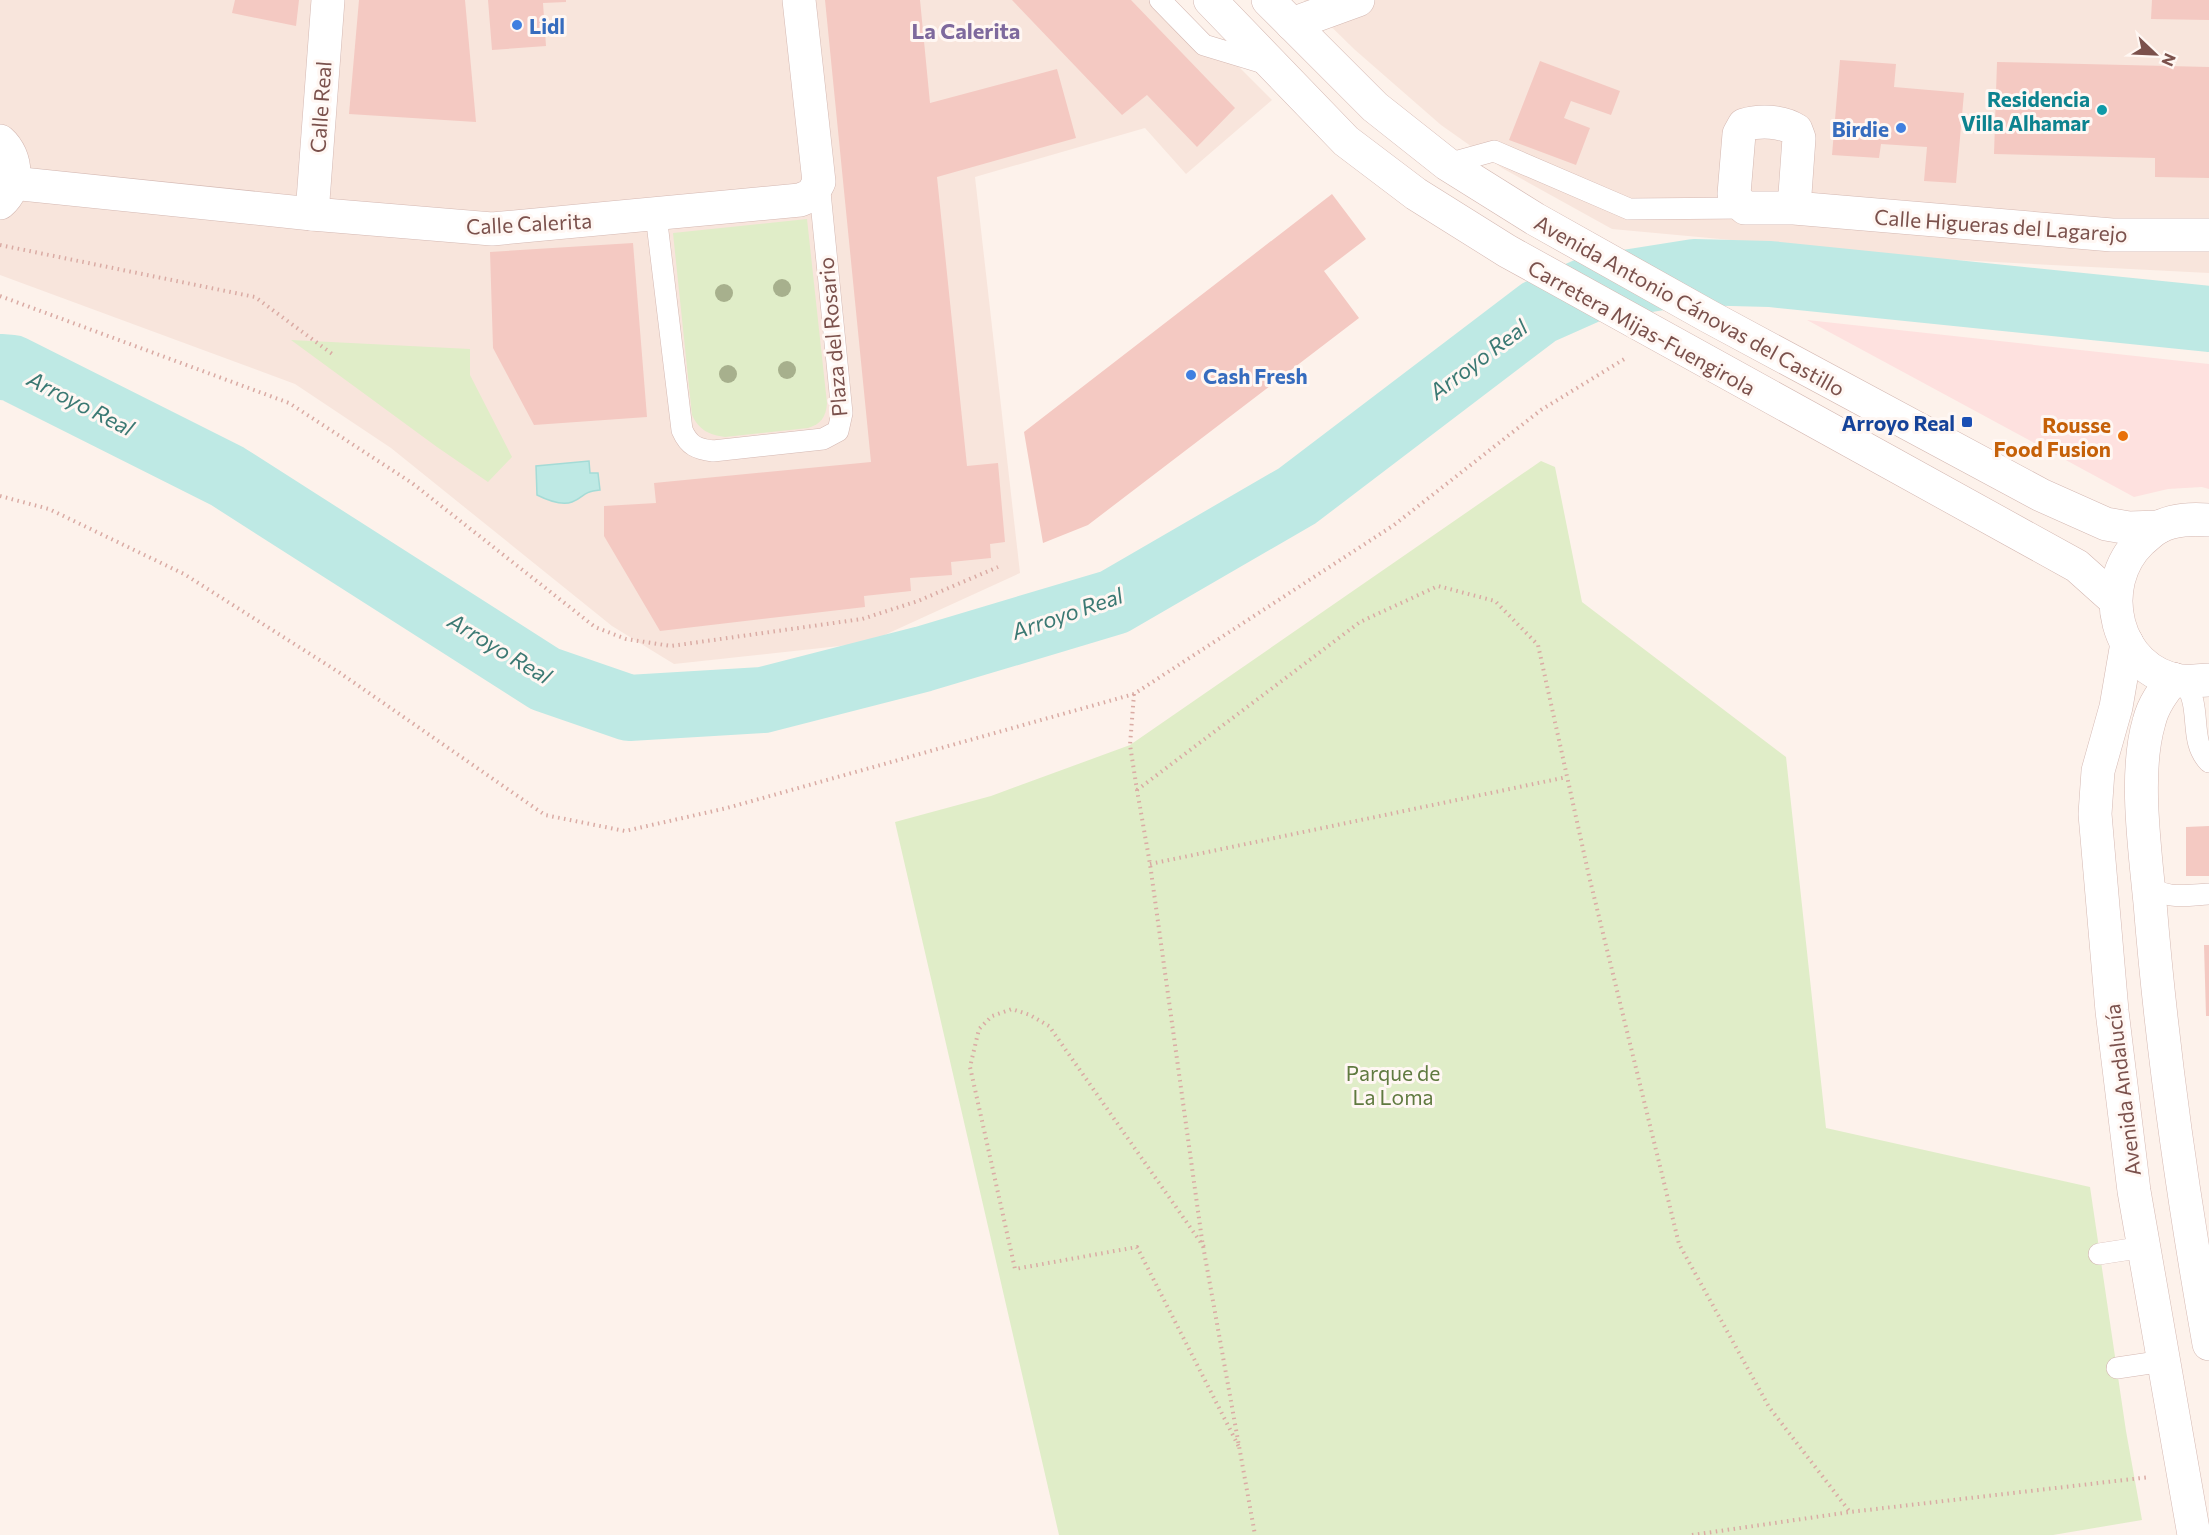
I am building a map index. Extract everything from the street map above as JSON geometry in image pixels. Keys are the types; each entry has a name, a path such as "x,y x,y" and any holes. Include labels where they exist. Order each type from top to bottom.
{"street":[{"name":"Calle Real","path":"312,214 328,0"},
{"path":"800,0 819,182"},
{"name":"Carretera Mijas-Fuengirola","path":"1210,0 1346,141 1416,194 1507,251 1672,344 2077,566 2115,600"},
{"name":"Avenida Antonio Cánovas del Castillo","path":"1268,0 1375,107 1447,164 1535,219 1708,316 1899,420 2091,518 2106,524 2129,528 2159,527 2193,519 2209,520"},
{"path":"1292,24 1358,0"},
{"path":"1745,208 1734,194 1739,134 1744,125 1754,122 1788,124 1796,130 1799,138 1794,208"},
{"path":"0,141 13,160 15,174 6,193"},
{"name":"Calle Calerita","path":"6,193 492,229 800,200 812,195 819,182"},
{"name":"Calle Higueras del Lagarejo","path":"1745,208 1794,208 2112,236 2209,235"},
{"path":"2112,236 2177,250 2209,252"},
{"path":"2159,527 2136,547 2124,562 2117,580 2115,600 2118,622 2127,643 2146,665 2188,680"},
{"name":"Avenida Andalucía","path":"2127,643 2116,707 2098,771 2095,814 2112,1011 2134,1191 2194,1535"},
{"path":"2188,680 2158,699 2148,723 2142,769 2142,812 2158,1006 2183,1194 2209,1344"}],"lane":[{"path":"1160,0 1204,45 1273,66"},
{"path":"1447,164 1494,151 1629,209 1745,208"},
{"name":"Plaza del Rosario","path":"656,215 682,430 686,439 692,446 701,450 713,450 823,439 837,431 842,413 819,182"},
{"path":"2188,680 2195,709 2197,745 2209,762"},
{"path":"2148,885 2155,892 2164,895 2209,894"},
{"path":"2099,1254 2144,1247"},
{"path":"2116,1368 2164,1361"}],"path":[{"path":"0,245 255,297 335,356"},
{"path":"0,296 289,403 412,483 595,627 626,639 671,646 862,619 918,601 998,567"},
{"path":"0,496 49,509 184,574 339,673 545,815 625,831 727,808 1134,694 1394,525 1541,410 1672,344"},
{"path":"1137,790 1360,622 1438,585 1495,601 1538,645 1589,876 1679,1244 1769,1407 1850,1512"},
{"path":"1134,694 1130,745 1150,864 1204,1247 1255,1535"},
{"path":"1150,864 1568,777"},
{"path":"1204,1247 1049,1026 1030,1015 1012,1009 992,1016 980,1029 970,1067 1015,1269 1137,1247 1239,1447"},
{"path":"1692,1535 1850,1512 2184,1473"}],"shaded area":[{"path":"0,0 1172,0 1272,100 1186,174 1145,128 975,177 1020,573 867,643 674,664 612,626 391,448 295,384 0,275"},
{"path":"1304,0 2209,0 2209,273 1937,259 1612,229 1502,168 1441,125 1354,49"},
{"path":"1807,320 2209,364 2209,489 2202,487 2168,489 2134,497"}],"green space":[{"path":"807,219 827,403 824,416 808,428 725,437 709,433 701,428 692,415 673,233"},
{"path":"291,340 470,349 470,375 512,457 488,482"},
{"name":"Parque de La Loma","path":"1541,461 1555,467 1582,602 1786,757 1826,1128 2090,1187 2126,1431 2142,1520 2053,1535 1059,1535 895,822 991,796 1130,745"}],"water":[{"path":"589,461 590,473 598,473 600,490 586,493 568,503 554,502 537,495 536,466"}],"building":[{"path":"235,0 299,0 296,26 232,13"},
{"path":"359,0 465,0 476,122 349,114"},
{"name":"Lidl","path":"488,0 566,0 566,2 543,3 546,46 492,50"},
{"path":"825,0 920,0 930,103 1057,69 1076,138 937,177 967,466 998,463 1005,542 990,544 991,558 951,562 952,575 910,578 911,591 864,596 865,607 660,631 604,536 604,506 656,503 654,483 871,462"},
{"path":"1012,0 1131,0 1235,108 1197,147 1147,95 1122,115"},
{"path":"2152,0 2209,0 2209,20 2151,19"},
{"path":"1840,60 1896,64 1894,87 1964,93 1956,183 1924,181 1927,147 1881,144 1879,158 1832,155"},
{"path":"1540,61 1620,91 1611,115 1571,101 1564,118 1590,128 1576,165 1509,140"},
{"name":"Residencia Villa Alhamar","path":"1997,62 2209,67 2209,178 2155,177 2155,158 1994,154"},
{"name":"Cash Fresh","path":"1332,194 1366,239 1324,271 1359,318 1088,525 1043,543 1024,432"},
{"path":"633,243 647,417 534,425 493,348 490,252"},
{"path":"2209,826 2209,876 2186,876 2186,827"},
{"path":"2204,945 2209,945 2209,1016 2206,1016"}],"waterway":[{"name":"Arroyo Real","path":"0,367 12,368 227,476 545,679 629,708 763,700 923,659 1114,602 1297,496 1539,312 1593,288 1694,272 1770,274 2209,319"}],"place":[{"name":"Lidl","path":"517,25"},
{"name":"Residencia Villa Alhamar","path":"2102,110"},
{"name":"Birdie","path":"1901,128"},
{"name":"Cash Fresh","path":"1191,375"},
{"name":"Arroyo Real","path":"1967,422"},
{"name":"Rousse Food Fusion","path":"2123,436"}],"district":[{"name":"La Calerita","path":"966,30"}]}
